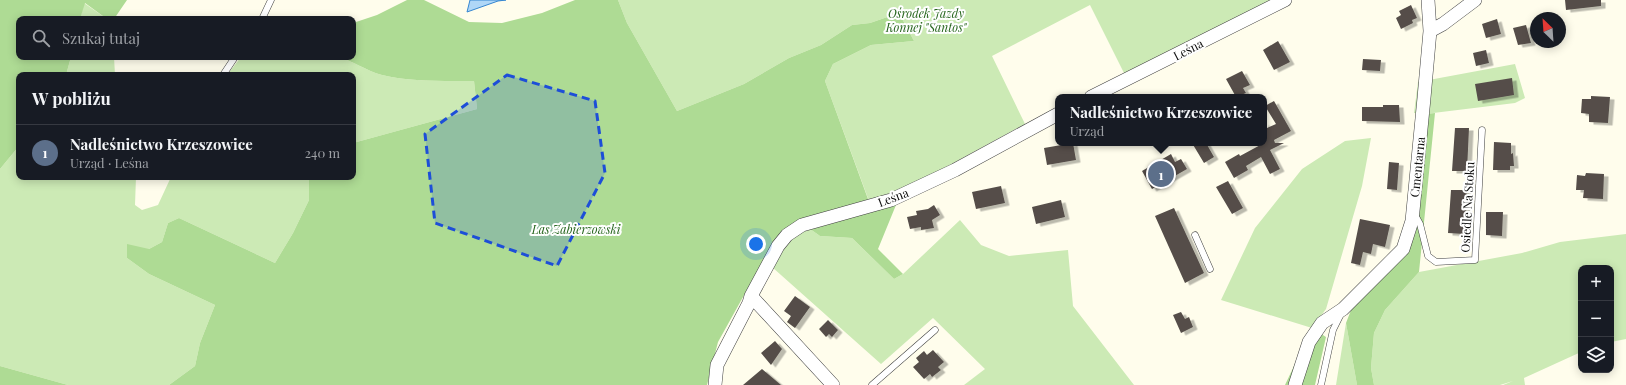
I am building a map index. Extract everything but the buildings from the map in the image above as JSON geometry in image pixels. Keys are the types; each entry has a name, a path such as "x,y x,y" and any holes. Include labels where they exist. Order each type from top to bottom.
{"street":[{"name":"Leśna","path":"1097,94 1285,0"},
{"name":"Cmentarna","path":"1295,385 1309,342 1322,322 1343,309 1403,249 1412,221 1430,31 1428,0"},
{"path":"1430,31 1444,24 1475,0"},
{"name":"Leśna","path":"715,385 717,365 749,303 751,296 778,246 787,235 802,225 891,200 955,170 1055,116"},
{"path":"751,296 832,385"}],"lane":[{"path":"263,16 271,0"},
{"path":"225,72 233,60"},
{"name":"Osiedle Na Stoku","path":"1413,211 1420,224 1428,256 1436,262 1475,260 1482,130"},
{"path":"1195,235 1210,269"},
{"name":"Cmentarna","path":"1321,385 1334,330 1343,309"},
{"path":"872,385 935,330"}],"highlighted area":[{"path":"507,75 595,101 605,173 557,266 435,223 425,134"}],"green space":[{"path":"0,0 127,0 116,16 103,16 85,3 81,16 16,16 16,60 70,60 67,72 16,72 16,150 0,169"},
{"name":"Las Zabierzowski","path":"407,0 424,0 469,22 502,23 542,13 575,0 618,0 627,23 677,111 744,84 789,58 821,45 852,25 870,23 899,13 914,41 871,45 833,64 825,81 872,210 896,205 878,249 903,274 894,279 852,238 820,236 806,226 780,236 763,261 718,342 707,385 169,385 195,366 200,343 215,305 149,274 127,258 127,244 149,249 162,242 168,223 179,218 275,263 293,233 309,200 309,180 356,180 356,142 477,109 474,81 428,81 404,79 382,75 346,60 356,60 356,22 377,15"},
{"name":"Ośrodek Jazdy Konnej \"Santos\"","path":"618,0 1274,0 1125,75 1090,5 992,56 1025,124 913,185 869,201 825,81 833,64 871,45 914,41 899,13 870,23 852,25 821,45 789,58 744,84 677,111 627,23"},
{"path":"84,3 103,16 81,16"},
{"path":"70,60 114,60 115,72 67,72"},
{"path":"239,60 346,60 382,75 404,79 428,81 474,81 477,109 356,142 356,72 229,72"},
{"path":"1515,64 1525,98 1515,103 1425,114 1414,113 1418,82"},
{"path":"1435,113 1419,272 1385,310 1374,333 1371,368 1374,385 1357,385 1346,323 1353,305 1406,252 1416,231 1425,114"},
{"path":"1371,138 1362,186 1326,309 1312,328 1221,300 1255,228 1302,169 1345,141"},
{"path":"16,150 16,180 136,180 135,205 142,210 158,205 170,180 309,180 309,200 293,233 275,263 179,218 168,223 162,242 127,258 149,274 215,305 200,343 195,366 169,385 68,385 0,366 0,169"},
{"path":"960,220 981,245 1009,256 1068,250 1073,306 1134,385 964,385 985,369 933,318 881,364 772,267 788,240 806,226 820,236 852,238 894,279 903,274"},
{"path":"1626,234 1626,339 1614,341 1614,265 1578,265 1578,353 1524,378 1525,385 1503,385 1513,381 1500,385 1374,385 1371,368 1374,333 1385,310 1419,272 1522,253 1560,242"},
{"path":"1346,323 1357,385 1336,385"},
{"path":"1312,328 1326,337 1315,385 1285,385"},
{"path":"0,366 68,385 0,385"}],"water":[{"path":"470,0 506,0 498,1 467,12"}],"place":[{"name":"Nadleśnictwo Krzeszowice","path":"1161,174"}]}
